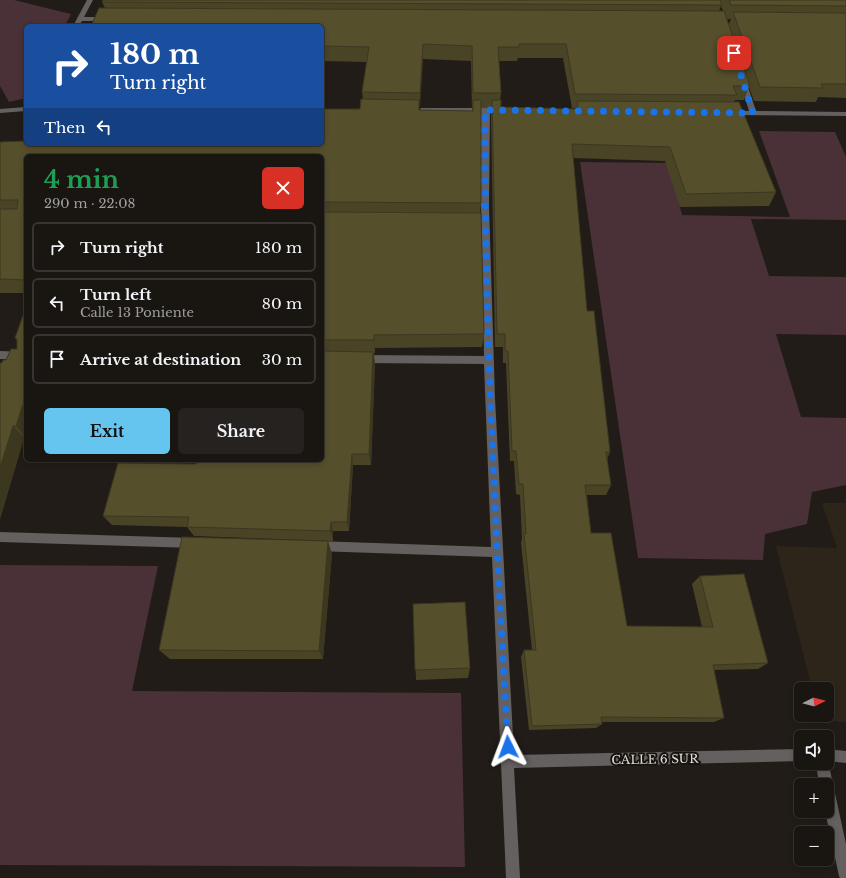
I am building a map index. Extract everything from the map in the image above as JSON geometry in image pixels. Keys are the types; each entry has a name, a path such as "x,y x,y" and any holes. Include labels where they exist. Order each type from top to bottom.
{"street":[{"path":"77,24 90,0"},
{"path":"80,19 112,19"},
{"path":"741,75 753,113"},
{"path":"0,111 24,109"},
{"path":"415,110 489,110 481,222 489,360 496,552 513,878"},
{"path":"723,113 846,114"},
{"path":"0,355 24,356"},
{"path":"354,359 489,360"},
{"path":"0,537 205,543"},
{"path":"307,546 496,552"},
{"name":"CALLE 6 SUR","path":"508,762 794,756"},
{"path":"834,756 846,757"},
{"path":"834,818 846,876"}],"shaded area":[{"path":"0,0 14,0 71,14 66,24 24,24 24,98 9,102 0,86"},
{"path":"759,131 835,132 846,157 846,220 751,219 769,276 846,277 846,335 776,334 801,417 846,418 846,485 812,492 807,524 765,534 763,560 638,558 580,162 669,163 682,215 790,217"},
{"path":"822,503 846,503 846,722 834,722 834,682 810,682 776,546 837,548"},
{"path":"0,565 158,566 132,691 461,693 465,867 0,865"}],"building":[{"path":"103,0 720,0 722,5 102,2"},
{"path":"729,0 846,0 846,6 731,5"},
{"path":"99,8 724,11 750,86 733,86 737,95 575,94 566,44 519,44 519,47 498,47 501,93 473,93 472,46 423,44 420,93 362,92 369,47 324,46 324,24 92,24"},
{"path":"733,12 846,13 846,84 821,84 823,88 760,87"},
{"path":"361,99 419,100 419,110 473,111 473,100 481,100 481,203 324,202 324,154 24,154 24,280 0,279 0,209 17,209 18,200 0,200 0,142 24,141 24,146 324,146 324,109 360,109"},
{"path":"492,100 501,100 501,107 578,109 577,101 739,102 776,192 686,194 670,147 572,144 587,311 594,311 610,452 606,452 611,485 585,485 591,533 611,533 627,626 713,627 700,576 744,574 768,663 713,665 724,718 601,717 602,724 532,726 524,650 536,650 524,534 526,534 523,484 519,484 516,451 512,451 508,351 505,351 505,334 497,334"},
{"path":"324,212 481,213 484,334 374,335 374,340 324,340"},
{"path":"24,313 24,404 16,426 13,426 0,468 0,363 2,363 3,360 6,360 11,349 17,349 17,339 15,338"},
{"path":"324,351 373,352 369,454 352,454 347,522 331,522 330,531 187,527 189,517 103,516 118,463 196,464 196,462 324,462"},
{"path":"182,537 328,541 319,651 159,650"},
{"path":"465,602 470,668 415,670 413,604"}],"route":[{"path":"508,747 496,552 484,222 485,110 753,113 734,53"}]}
